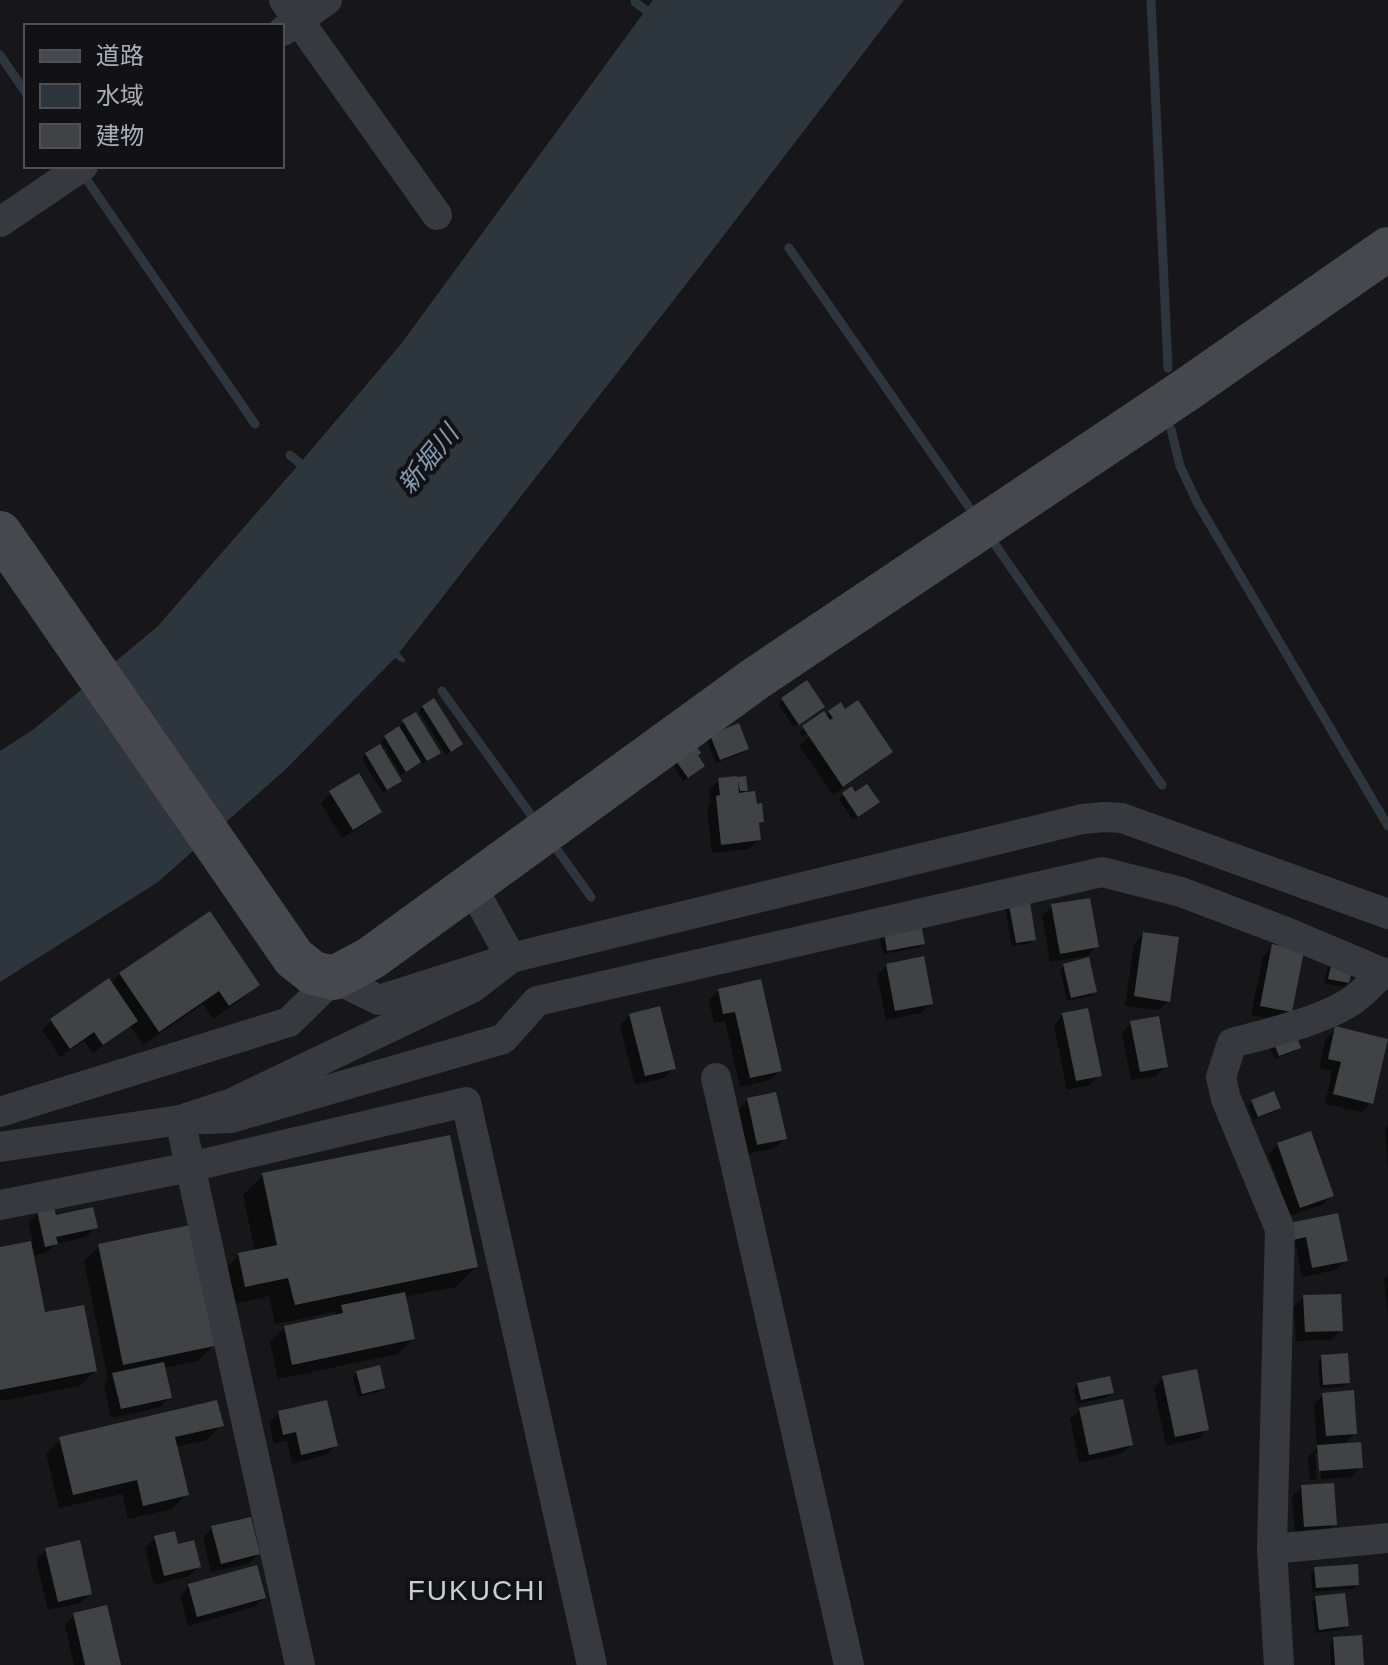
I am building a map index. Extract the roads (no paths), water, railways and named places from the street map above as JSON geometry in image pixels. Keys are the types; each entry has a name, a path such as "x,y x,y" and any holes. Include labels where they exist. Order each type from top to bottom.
{"street":[{"path":"327,0 288,17 437,215"},
{"path":"0,222 80,168"},
{"path":"0,1112 289,1022 334,978 371,958 755,679 1189,388 1388,249"},
{"path":"0,533 294,958 313,973 334,978 379,1000 511,958 1082,819 1104,817 1122,818 1388,914"},
{"path":"0,1147 180,1120 231,1118 503,1039 537,1001 1102,872 1181,892 1284,931 1385,974 1351,1001 1323,1015 1232,1043 1221,1077 1226,1099 1280,1229 1272,1549 1279,1665"},
{"path":"471,885 511,958"},
{"path":"180,1120 232,1103 472,988 511,958"},
{"path":"716,1078 849,1665"},
{"path":"0,1205 190,1167 466,1102 592,1665"},
{"path":"180,1120 300,1665"},
{"path":"1272,1549 1388,1538"}],"water":[{"name":"新堀川","path":"653,0 904,0 399,653 406,660 403,663 395,658 286,769 158,882 0,982 0,751 34,729 157,627 300,463 401,344"}],"waterway":[{"path":"1151,0 1168,368"},
{"path":"635,2 655,17"},
{"path":"0,55 24,90"},
{"path":"89,183 255,424"},
{"path":"789,248 971,510"},
{"path":"1171,429 1180,466 1198,504 1388,826"},
{"path":"290,455 309,471"},
{"path":"994,543 1162,785"},
{"path":"442,691 531,815"},
{"path":"556,848 591,897"}],"district":[{"name":"FUKUCHI","path":"477,1590"}]}
